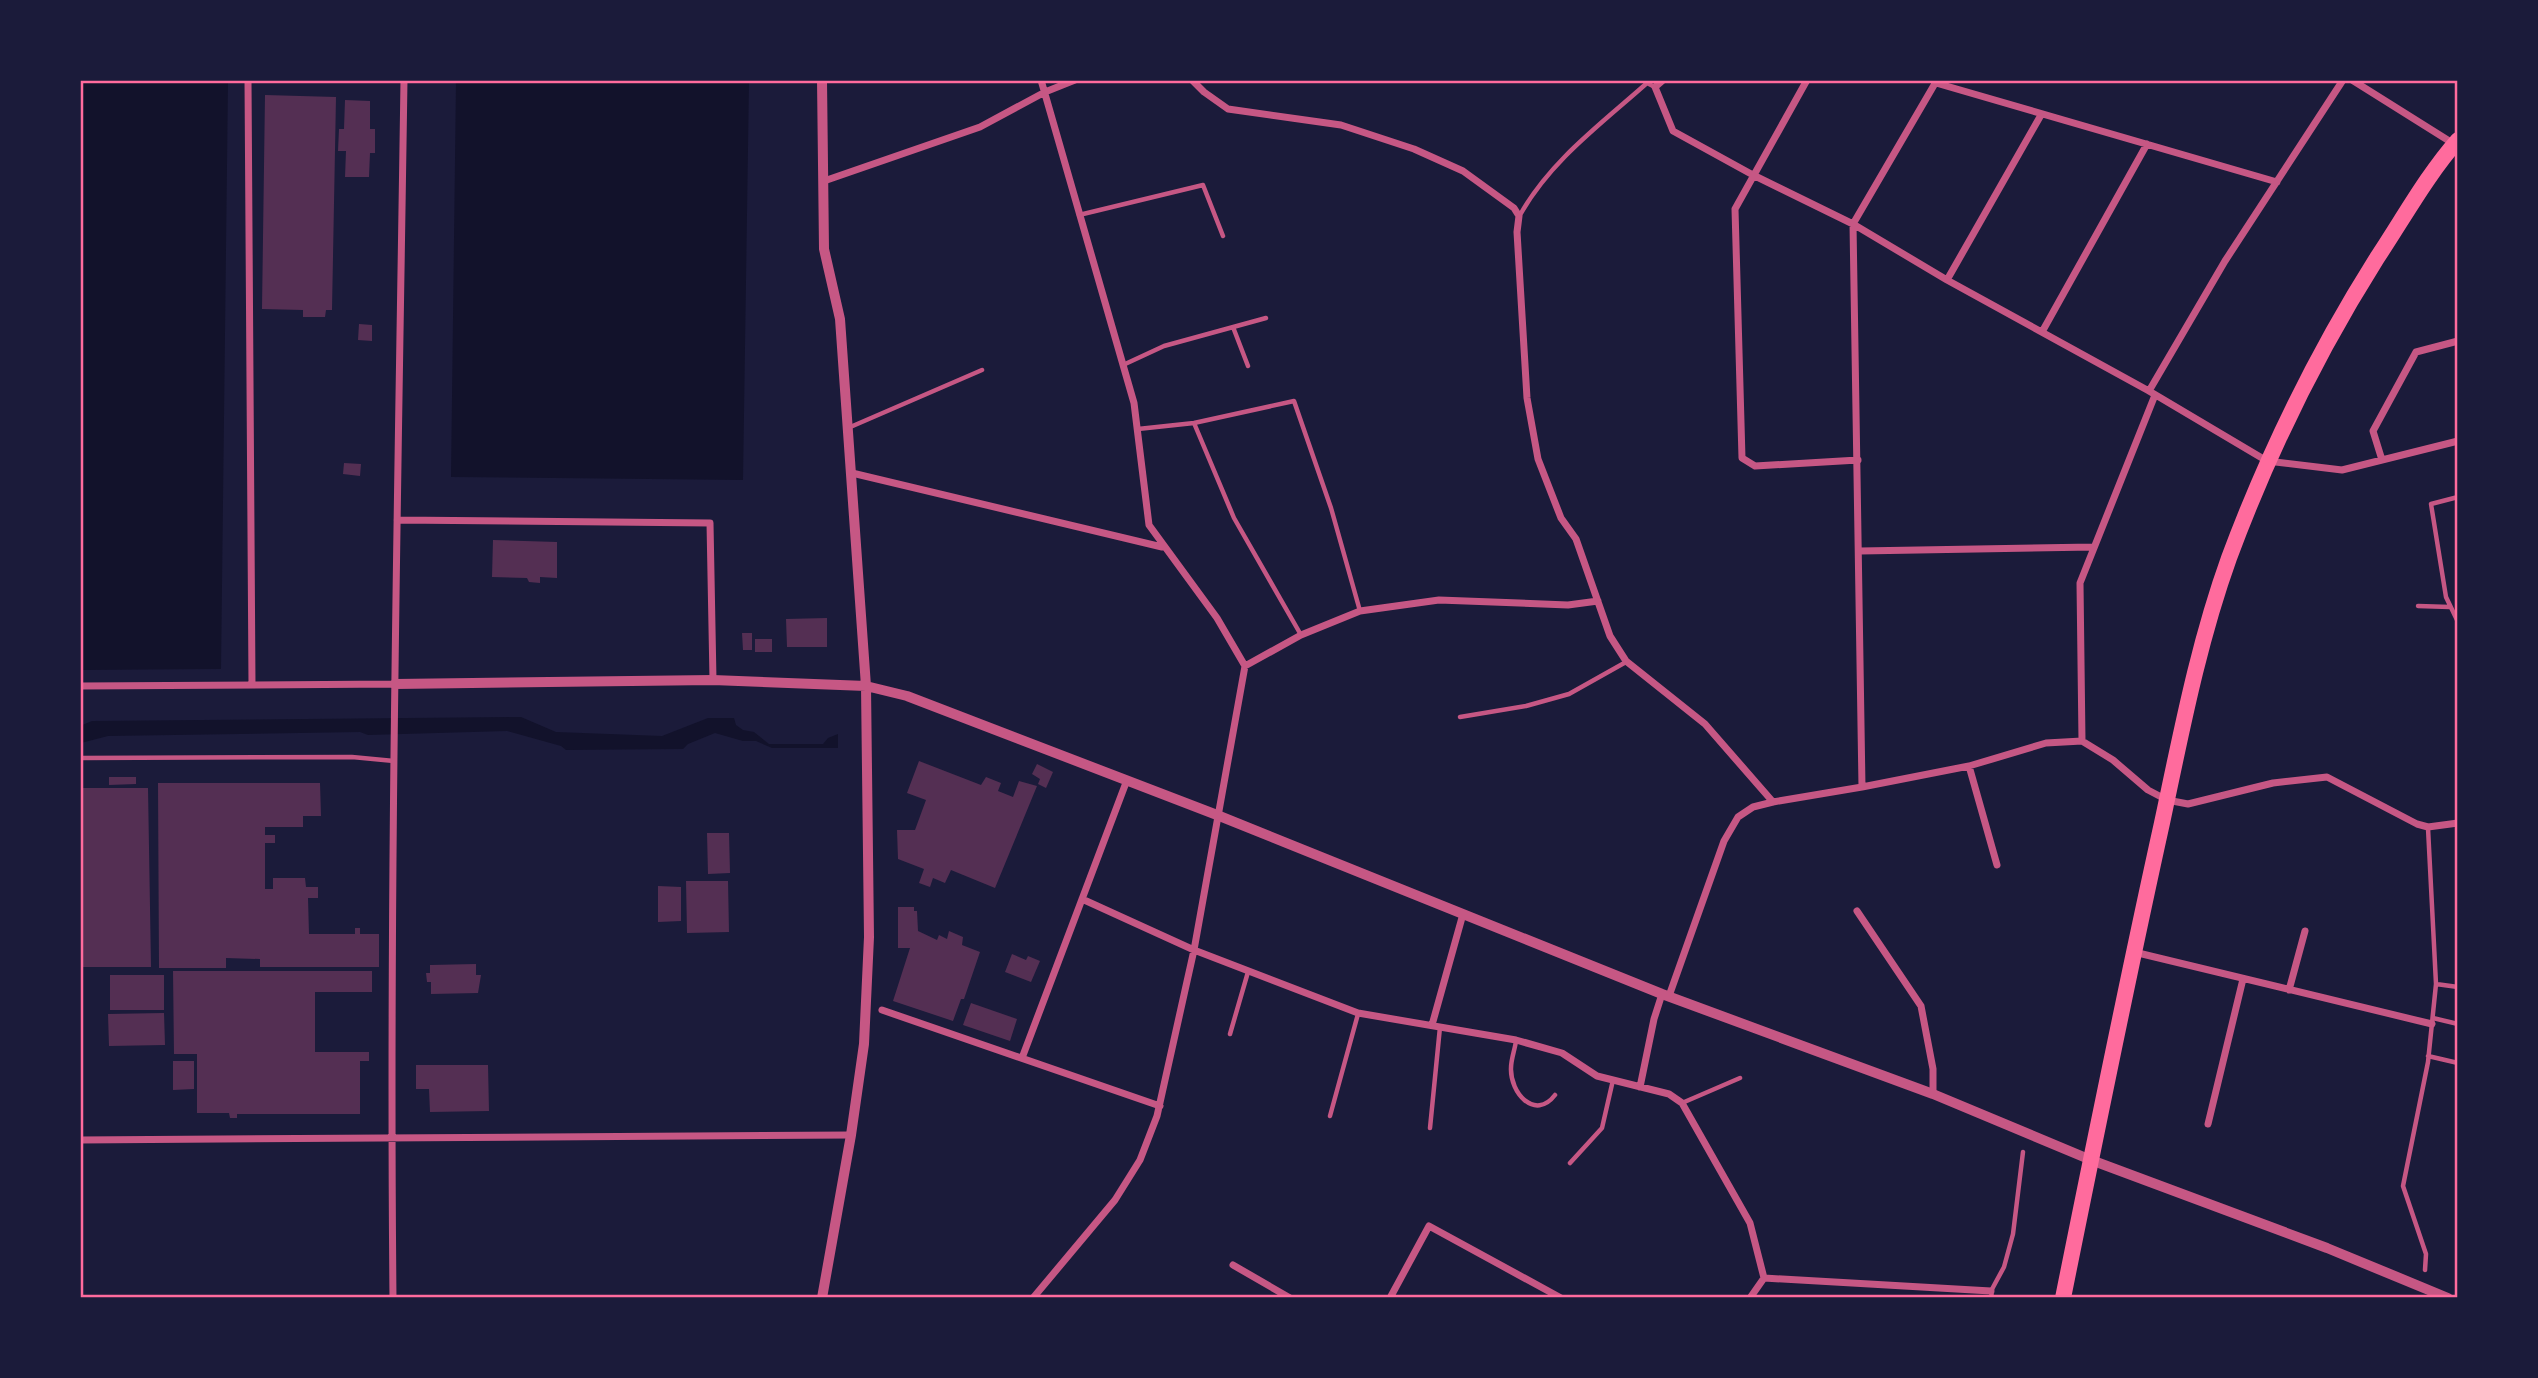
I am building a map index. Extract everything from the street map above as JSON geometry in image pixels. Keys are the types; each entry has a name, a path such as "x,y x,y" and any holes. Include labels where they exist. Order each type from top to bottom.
{"highway":[{"path":"2063,1297 2133,952 2167,800 2208,622 2229,560 2267,461 2309,374 2357,290 2456,146"}],"street":[{"path":"248,80 252,684"},
{"path":"393,1297 391,1138 394,759 404,80"},
{"path":"822,80 824,249 840,319 866,686 869,937 864,1044 852,1135 822,1297"},
{"path":"1033,1297 1115,1200 1140,1160 1160,1106 1194,950 1245,666 1217,618 1149,525 1134,403 1041,80"},
{"path":"824,181 980,127 1045,92 1075,80"},
{"path":"1192,80 1204,92 1228,108 1341,125 1414,149 1463,171 1514,208 1519,216 1517,232 1527,398 1538,458 1561,517 1576,539 1610,636 1626,661 1706,724 1773,802"},
{"path":"1663,80 1655,87 1672,131 1752,176 1853,224 2267,461 2342,470 2458,441"},
{"path":"1807,80 1735,209 1742,458 1755,466 1858,460"},
{"path":"2082,741 2080,583 2152,393 2225,261 2343,80"},
{"path":"2352,80 2456,146"},
{"path":"1862,788 1853,224 1936,82 2040,115 2277,182"},
{"path":"1947,280 2040,115"},
{"path":"2042,332 2147,144"},
{"path":"2382,460 2373,431 2416,352 2458,341"},
{"path":"852,473 1163,547"},
{"path":"397,520 710,523 713,680"},
{"path":"1860,551 2093,547"},
{"path":"1245,666 1301,635 1360,611 1439,600 1568,605 1598,601"},
{"path":"80,686 713,680 866,686 907,696 1217,815 1665,995 1933,1094 2421,1292 2448,1297"},
{"path":"1640,1087 1654,1019 1724,841 1738,817 1753,807 1969,766 2046,743 2082,741 2112,760 2148,790 2167,800 2188,804 2273,783 2327,777 2417,824 2428,827 2458,823"},
{"path":"1969,766 1997,865"},
{"path":"1022,1058 1127,780"},
{"path":"1082,900 1194,950 1359,1013 1516,1040 1562,1054 1597,1076 1669,1094 1682,1103 1750,1223 1764,1278 1751,1297"},
{"path":"1857,911 1921,1006 1933,1069 1933,1094"},
{"path":"1436,1026 1463,914"},
{"path":"2289,990 2305,931"},
{"path":"2133,952 2432,1021"},
{"path":"2208,1124 2243,979"},
{"path":"882,1010 1160,1106"},
{"path":"80,1140 852,1135"},
{"path":"1390,1297 1429,1226 1561,1297"},
{"path":"1233,1265 1287,1297"},
{"path":"1764,1278 1992,1294"}],"lane":[{"path":"1519,216 1532,193 1562,158 1647,83 1655,87"},
{"path":"1079,215 1203,185 1223,236"},
{"path":"1123,365 1164,346 1266,318"},
{"path":"1233,327 1248,366"},
{"path":"848,428 982,370"},
{"path":"1138,429 1194,423 1294,401 1331,508 1360,611"},
{"path":"1194,423 1234,518 1301,635"},
{"path":"2458,497 2431,504 2446,597 2458,622"},
{"path":"2418,606 2450,607"},
{"path":"1460,717 1526,706 1569,694 1626,661"},
{"path":"80,758 394,759"},
{"path":"2425,1270 2426,1254 2403,1186 2428,1056 2436,984 2428,827"},
{"path":"1230,1034 1248,972"},
{"path":"2436,984 2458,987"},
{"path":"1330,1116 1359,1013"},
{"path":"2432,1021 2458,1024"},
{"path":"1430,1128 1436,1026"},
{"path":"1516,1040 1511,1070 1514,1086 1524,1100 1537,1106 1548,1104 1556,1095"},
{"path":"2428,1056 2458,1063"},
{"path":"1682,1103 1740,1078"},
{"path":"1570,1163 1602,1128 1613,1080"},
{"path":"1992,1294 2004,1267 2013,1234 2023,1152"}],"shaded area":[{"path":"80,81 228,81 221,669 81,670"},
{"path":"456,81 749,81 743,480 451,477"},
{"path":"521,717 556,732 662,736 708,718 734,718 736,725 743,730 754,732 769,744 823,744 828,738 838,734 838,748 772,748 756,741 743,741 715,733 688,744 683,749 566,750 561,746 507,731 368,735 360,732 108,736 81,743 80,726 92,721"}],"building":[{"path":"265,95 336,97 332,310 326,310 325,317 303,317 303,310 262,309"},
{"path":"345,100 370,101 370,129 375,129 375,153 370,153 369,177 345,177 346,151 338,151 339,129 344,129"},
{"path":"359,324 372,325 372,341 358,340"},
{"path":"344,463 361,464 360,476 343,474"},
{"path":"493,540 557,542 557,578 540,577 540,583 529,582 527,578 492,577"},
{"path":"827,618 827,647 787,647 786,619"},
{"path":"742,633 752,633 752,650 743,650"},
{"path":"755,639 772,639 772,652 755,652"},
{"path":"919,761 981,785 986,777 1001,783 998,791 1013,797 1019,781 1037,786 995,888 951,870 945,883 933,878 930,887 919,883 924,869 898,859 897,830 915,830 926,800 907,793"},
{"path":"1037,764 1053,772 1046,788 1038,784 1040,779 1032,774"},
{"path":"109,777 136,777 136,784 109,785"},
{"path":"158,783 320,783 321,816 303,816 303,827 265,827 265,835 275,835 275,843 265,843 265,889 273,889 273,878 305,878 306,887 318,887 318,898 308,898 309,934 355,934 355,928 360,928 360,934 379,934 379,967 260,967 260,959 226,958 226,968 159,968"},
{"path":"80,788 148,788 151,967 80,967"},
{"path":"707,833 729,833 730,873 708,874"},
{"path":"686,881 728,881 729,932 687,933"},
{"path":"658,886 681,887 681,921 658,922"},
{"path":"898,907 914,907 914,911 917,911 918,931 937,940 939,935 947,939 949,931 963,937 962,945 980,952 964,999 961,999 953,1021 893,1001 910,948 898,948"},
{"path":"1012,954 1026,960 1028,956 1040,961 1031,982 1005,972"},
{"path":"476,964 476,975 481,975 478,993 431,994 431,982 427,982 426,973 430,973 430,965"},
{"path":"173,971 372,971 372,992 315,992 315,1052 369,1052 369,1061 360,1061 360,1114 237,1114 237,1118 230,1118 229,1113 197,1113 197,1054 174,1054"},
{"path":"110,975 164,975 164,1010 110,1010"},
{"path":"971,1003 1017,1019 1010,1041 963,1025"},
{"path":"164,1013 165,1045 109,1046 108,1014"},
{"path":"173,1061 194,1061 194,1089 173,1090"},
{"path":"416,1065 488,1065 489,1111 430,1112 429,1089 416,1089"}]}
